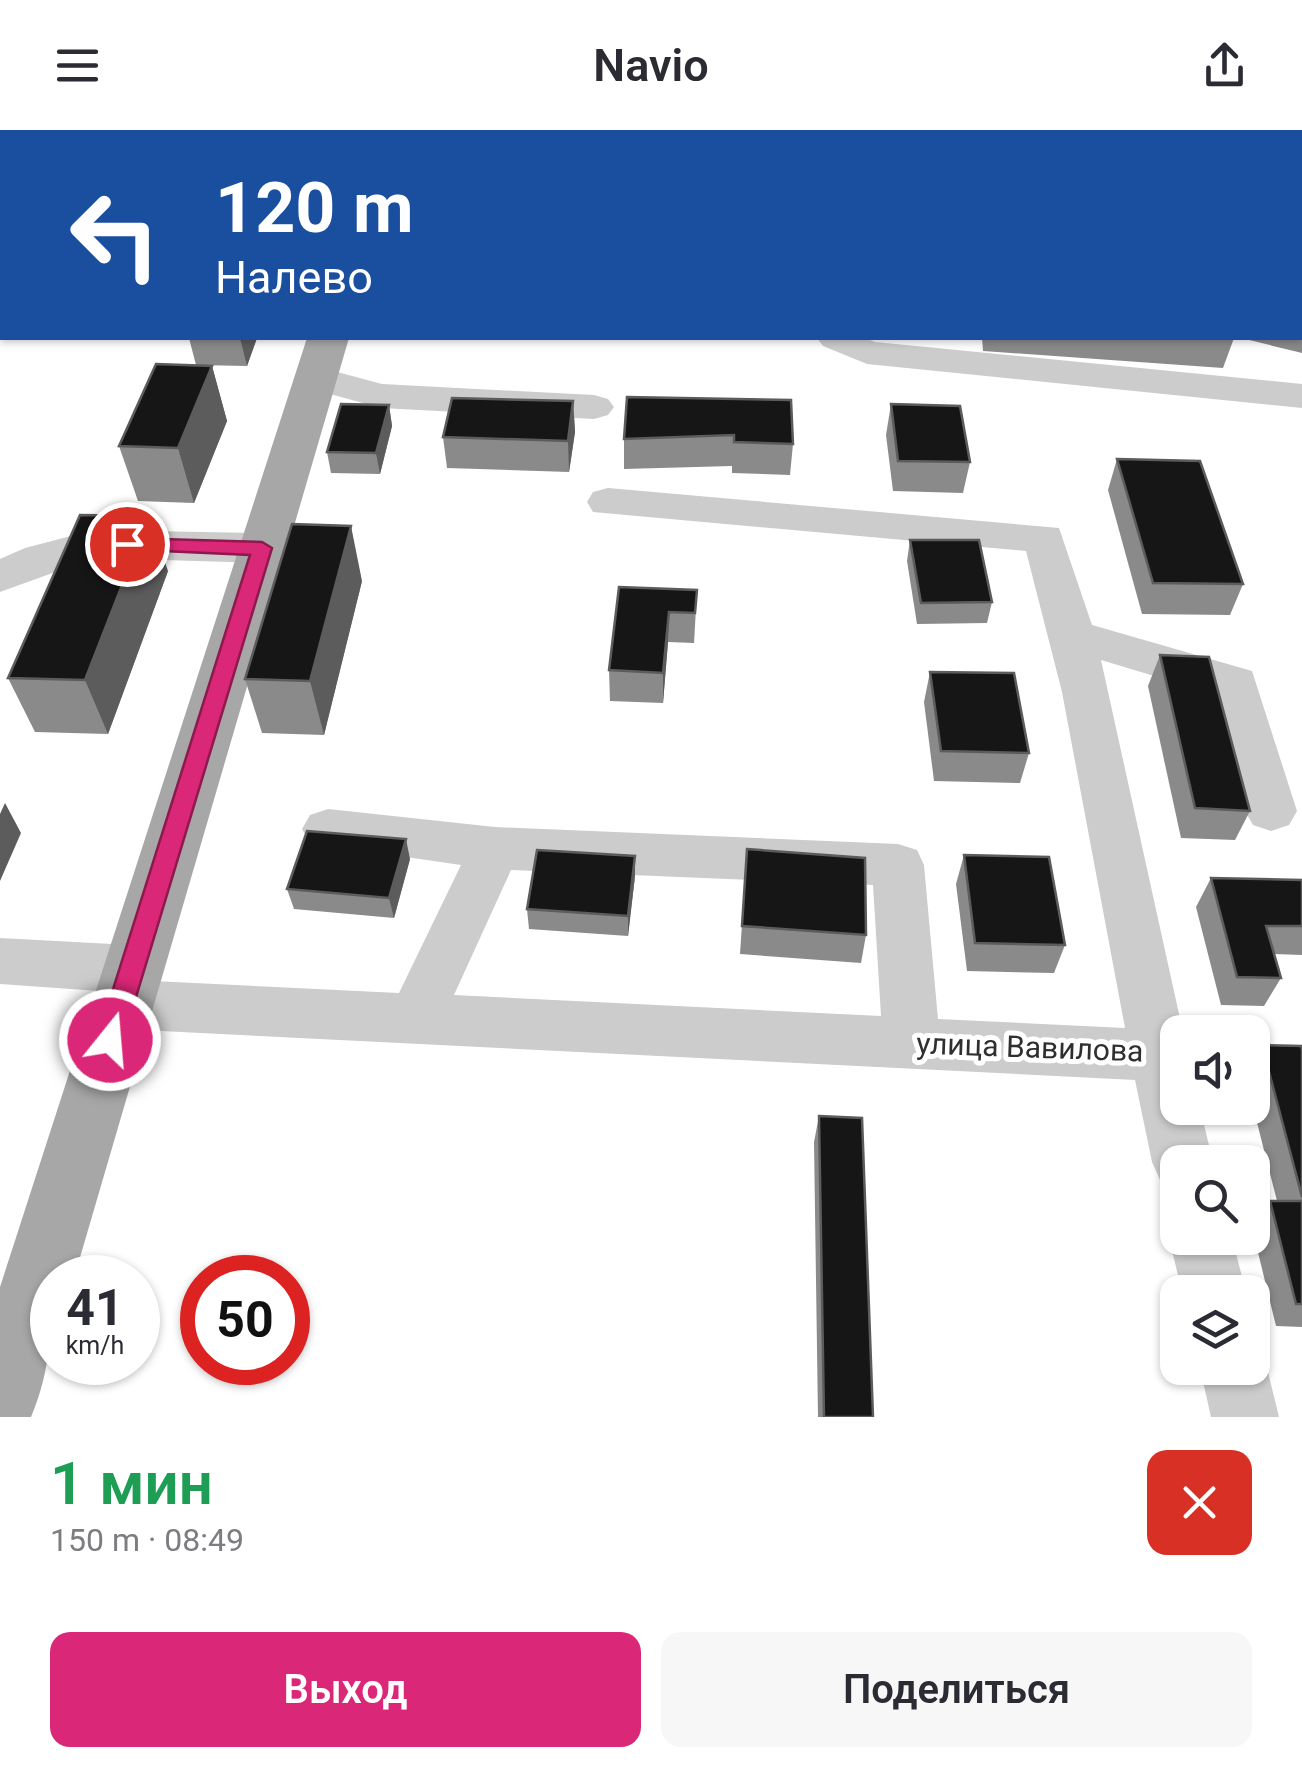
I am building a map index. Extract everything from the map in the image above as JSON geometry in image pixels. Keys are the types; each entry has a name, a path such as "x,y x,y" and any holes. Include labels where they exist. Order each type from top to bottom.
{"main road":[{"path":"0,1402 322,358"}],"street":[{"path":"840,340 868,353 1302,396"},
{"path":"322,358 381,396 594,407"},
{"name":"улица Вавилова","path":"0,961 126,986 415,1018 1157,1055 1075,636 1044,538 608,502"},
{"path":"0,577 40,558 94,544 262,548"},
{"path":"1075,636 1235,682 1271,811"},
{"path":"328,829 495,848 898,864 911,1043"},
{"path":"415,1018 495,848"},
{"path":"1157,1055 1179,1145"},
{"path":"1236,1385 1244,1417"}],"building":[{"path":"156,364 212,366 178,448 119,446"},
{"path":"627,397 791,400 793,444 734,442 734,435 624,439"},
{"path":"452,398 573,401 568,441 443,437"},
{"path":"341,404 389,405 376,453 327,452"},
{"path":"891,404 960,406 970,462 898,461"},
{"path":"1117,459 1200,461 1243,584 1153,583"},
{"path":"80,515 149,516 85,680 8,678"},
{"path":"292,524 351,526 310,681 245,679"},
{"path":"910,540 979,540 992,602 921,603"},
{"path":"619,587 697,590 695,613 669,612 663,673 609,670"},
{"path":"1160,655 1209,657 1250,811 1195,808"},
{"path":"930,672 1014,673 1029,753 941,751"},
{"path":"307,831 406,839 389,898 287,889"},
{"path":"747,849 865,858 866,935 742,926"},
{"path":"537,850 635,856 628,916 527,909"},
{"path":"964,855 1049,857 1065,945 975,943"},
{"path":"1211,878 1302,880 1302,926 1266,926 1281,978 1237,977"},
{"path":"1270,1045 1302,1049 1302,1197 1270,1075"},
{"path":"819,1116 862,1118 873,1417 824,1417"},
{"path":"1270,1201 1302,1201 1302,1304 1296,1304"}],"route":[{"path":"110,1040 262,548 127,544"}]}
